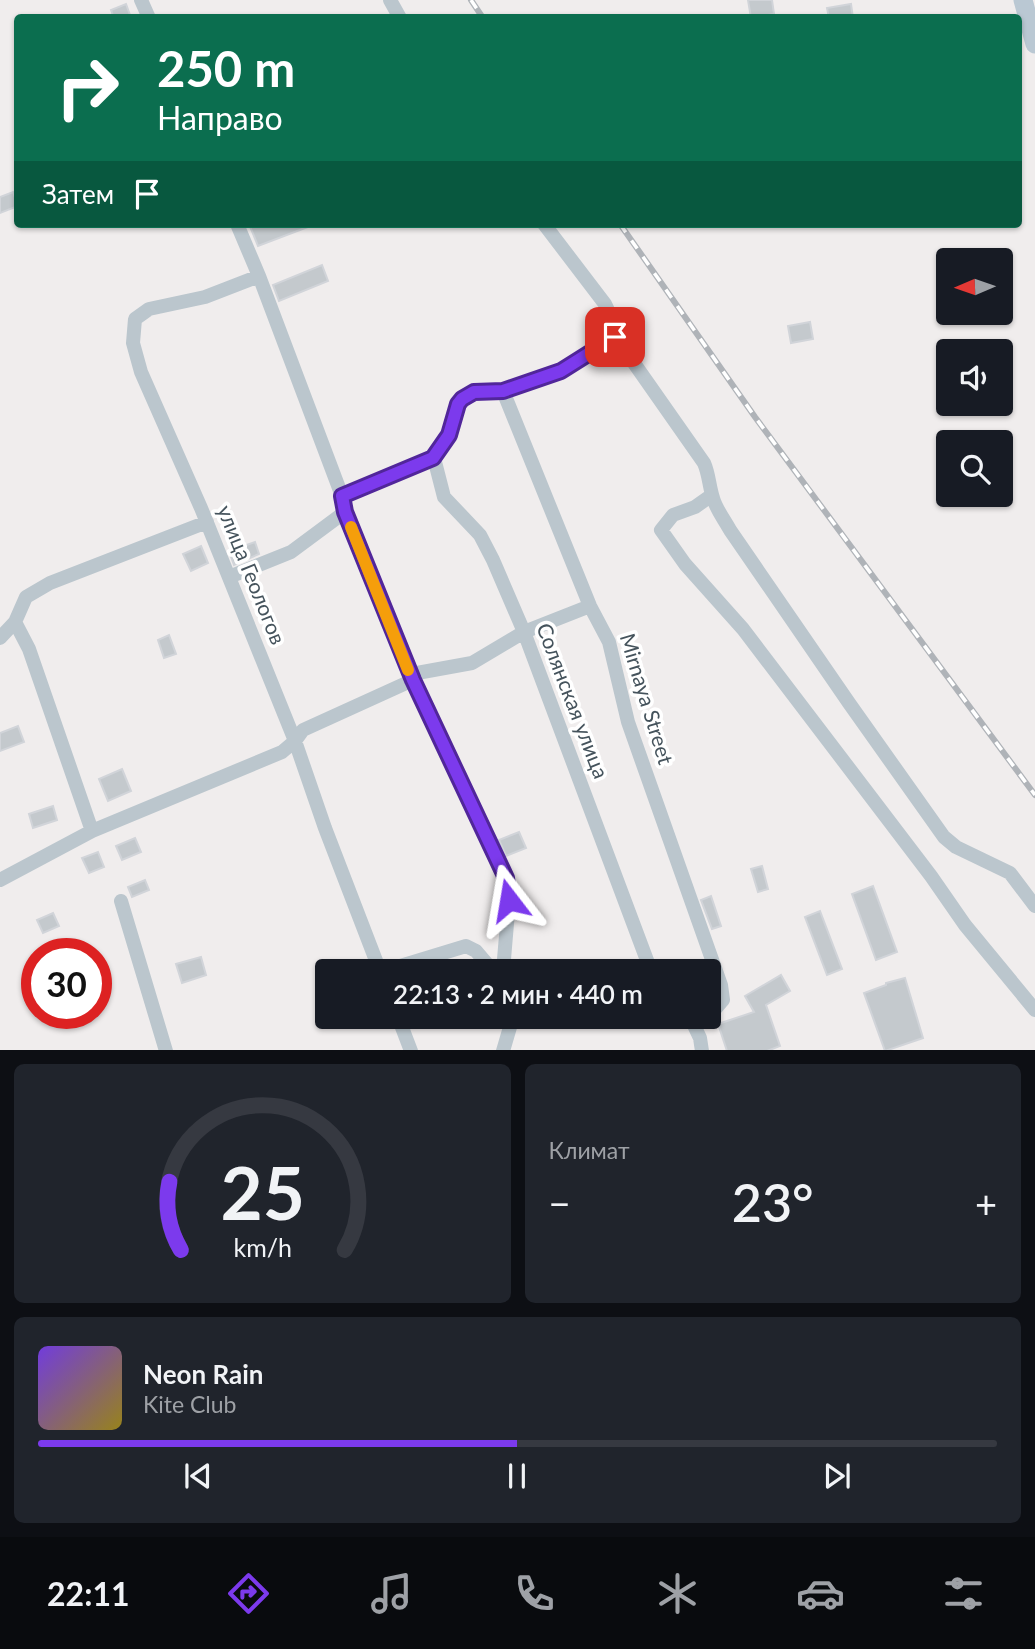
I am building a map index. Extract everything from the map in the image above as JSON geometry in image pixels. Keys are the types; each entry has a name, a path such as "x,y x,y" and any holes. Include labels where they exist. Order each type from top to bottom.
{"street":[{"path":"1023,0 1035,44"},
{"path":"239,228 342,496 345,512 413,680 506,878 509,900 504,959"},
{"path":"547,228 605,304 616,327 615,337 704,463 715,504 737,540 944,837 956,847 1010,873 1035,906"},
{"name":"улица Геологов","path":"259,276 205,297 149,309 135,319 133,343 141,372 207,522 295,741 325,828 377,959"},
{"path":"342,496 433,458 449,435 455,411 462,399 474,392 503,391 561,371 615,337"},
{"name":"Mirnaya Street","path":"503,391 590,606 609,642 628,722 712,959"},
{"name":"Солянская улица","path":"433,458 444,497 480,535 524,632 647,959"},
{"path":"712,495 695,507 673,515 661,530 685,564 743,629 931,876 965,925 1035,1010"},
{"path":"229,577 291,552 345,512"},
{"path":"0,638 15,622 26,597 50,583 207,522"},
{"path":"0,880 92,831 282,752 303,730 413,680 417,673 472,663 524,632 590,606"},
{"path":"15,622 29,649 92,831"},
{"path":"121,901 166,1050"},
{"path":"422,959 466,946 476,951 483,959"},
{"name":"Mirnaya Street","path":"721,985 721,1001"},
{"path":"403,1029 411,1050"},
{"path":"503,1050 509,1029"},
{"path":"699,1029 702,1050"}],"building":[{"path":"748,0 772,0 774,14 750,14"},
{"path":"126,4 130,14 112,14 111,10"},
{"path":"851,4 852,14 828,14 827,8"},
{"path":"13,192 14,208 0,213 0,197"},
{"path":"251,228 305,228 258,246"},
{"path":"322,265 328,281 279,301 273,285"},
{"path":"810,322 813,339 791,343 788,326"},
{"path":"255,542 259,554 234,565 229,551"},
{"path":"201,546 208,563 191,571 183,554"},
{"path":"169,635 176,654 164,658 158,640"},
{"path":"18,726 24,742 0,751 0,733"},
{"path":"122,769 131,791 108,801 99,779"},
{"path":"53,806 57,820 33,828 29,814"},
{"path":"519,832 526,848 506,856 499,840"},
{"path":"135,838 141,852 122,860 116,846"},
{"path":"98,852 104,867 89,873 82,858"},
{"path":"762,866 768,889 758,892 751,869"},
{"path":"145,880 149,890 132,897 128,887"},
{"path":"873,886 897,952 876,960 852,894"},
{"path":"711,896 721,926 712,929 701,900"},
{"path":"820,911 842,969 827,975 805,917"},
{"path":"53,913 59,926 43,933 37,920"},
{"path":"201,957 206,975 182,983 176,964"},
{"path":"781,975 790,991 766,1005 780,1046 770,1050 727,1050 720,1029 721,1023 754,1012 745,996"},
{"path":"905,978 923,1038 888,1050 885,1050 864,993"}],"railway":[{"path":"471,0 480,14"},
{"path":"623,228 755,417 1035,795"}],"slow traffic":[{"path":"351,527 408,670"}],"route":[{"path":"509,900 506,878 413,680 345,512 342,496 433,458 449,435 458,404 474,392 503,391 561,371 615,337"}]}
